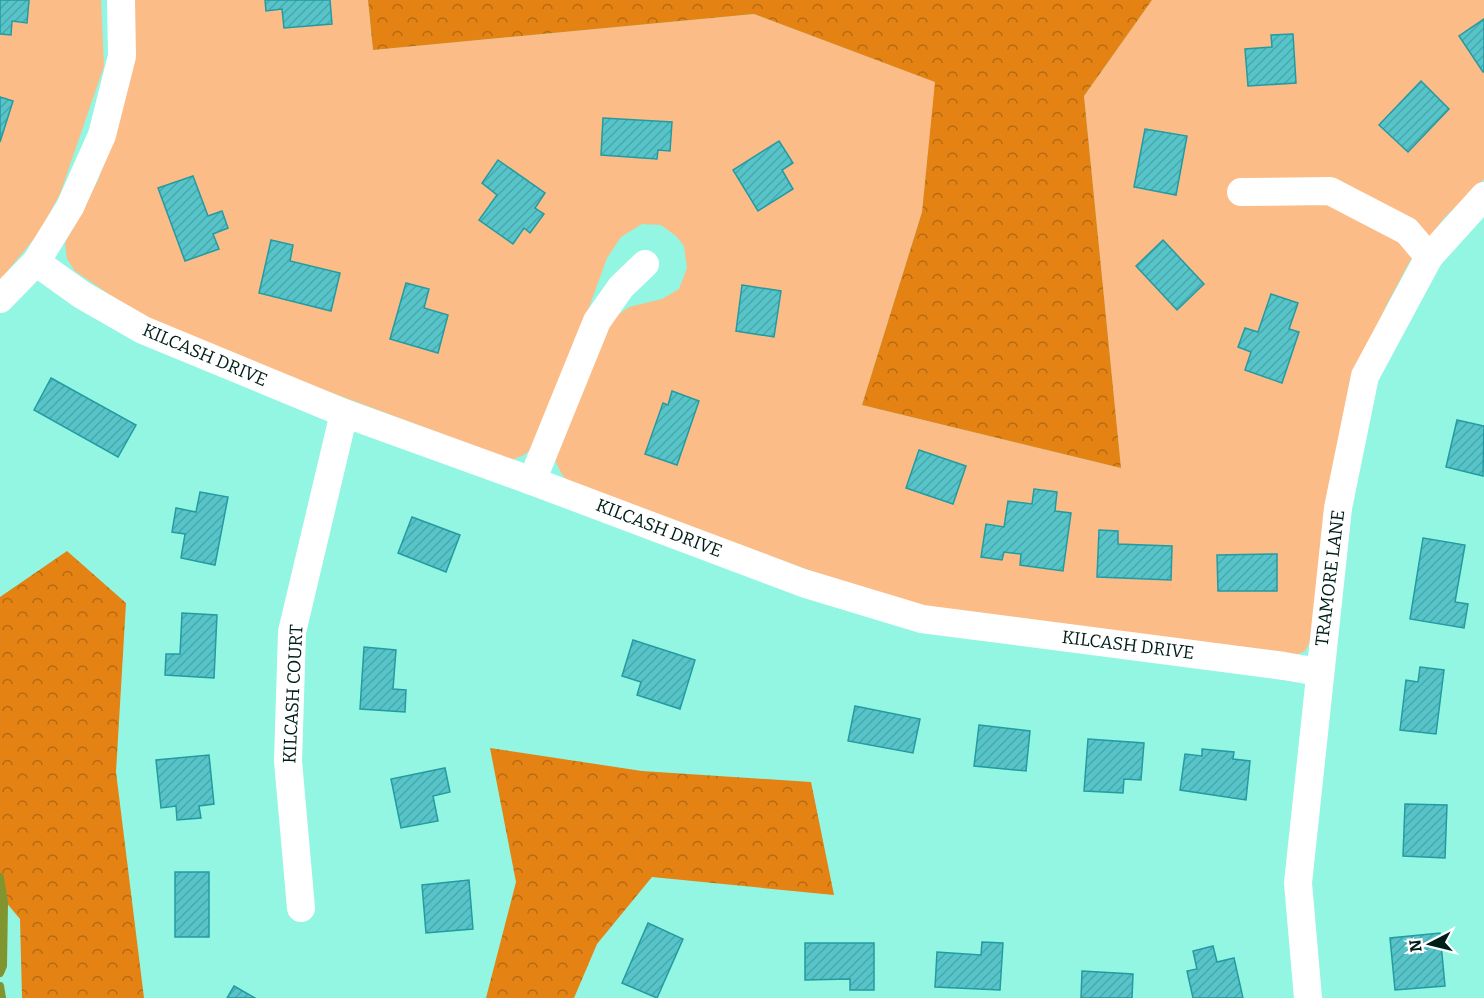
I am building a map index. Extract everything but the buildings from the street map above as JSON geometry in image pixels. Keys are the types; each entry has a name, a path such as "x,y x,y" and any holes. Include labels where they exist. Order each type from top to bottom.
{"street":[{"path":"0,299 36,262 70,207 102,135 122,56 121,0"},
{"path":"1241,192 1330,191 1407,231 1429,257"},
{"name":"TRAMORE LANE","path":"1308,998 1298,883 1338,508 1365,376 1429,257 1484,196"},
{"name":"KILCASH DRIVE","path":"36,262 82,295 143,330 344,413 803,583 922,619 1319,672"},
{"path":"532,481 597,321 621,287 645,264"},
{"name":"KILCASH COURT","path":"301,908 288,761 292,632 344,413"}],"shaded area":[{"path":"0,0 101,0 104,66 60,194 38,234 0,280"},
{"path":"128,0 368,0 373,50 754,14 936,82 922,212 862,405 1121,468 1084,96 1152,0 1484,0 1484,179 1445,217 1410,261 1386,306 1360,364 1313,636 1305,651 1289,658 1069,633 885,598 567,481 555,460 607,323 629,307 662,299 679,289 687,268 684,246 676,236 661,225 642,224 621,237 607,258 534,447 524,455 512,460 201,344 141,316 75,271 67,259 65,243 99,178 127,74"}],"green space":[{"path":"368,0 1152,0 1084,96 1121,468 862,405 922,212 935,82 754,14 373,50"},
{"path":"67,551 126,603 116,772 144,998 22,998 20,919 0,895 0,597"},
{"path":"490,748 642,771 811,782 834,895 652,877 597,944 574,998 486,998 516,882"}],"waterway":[{"path":"0,877 4,903 3,966 0,973"},
{"path":"0,986 2,998"}]}
